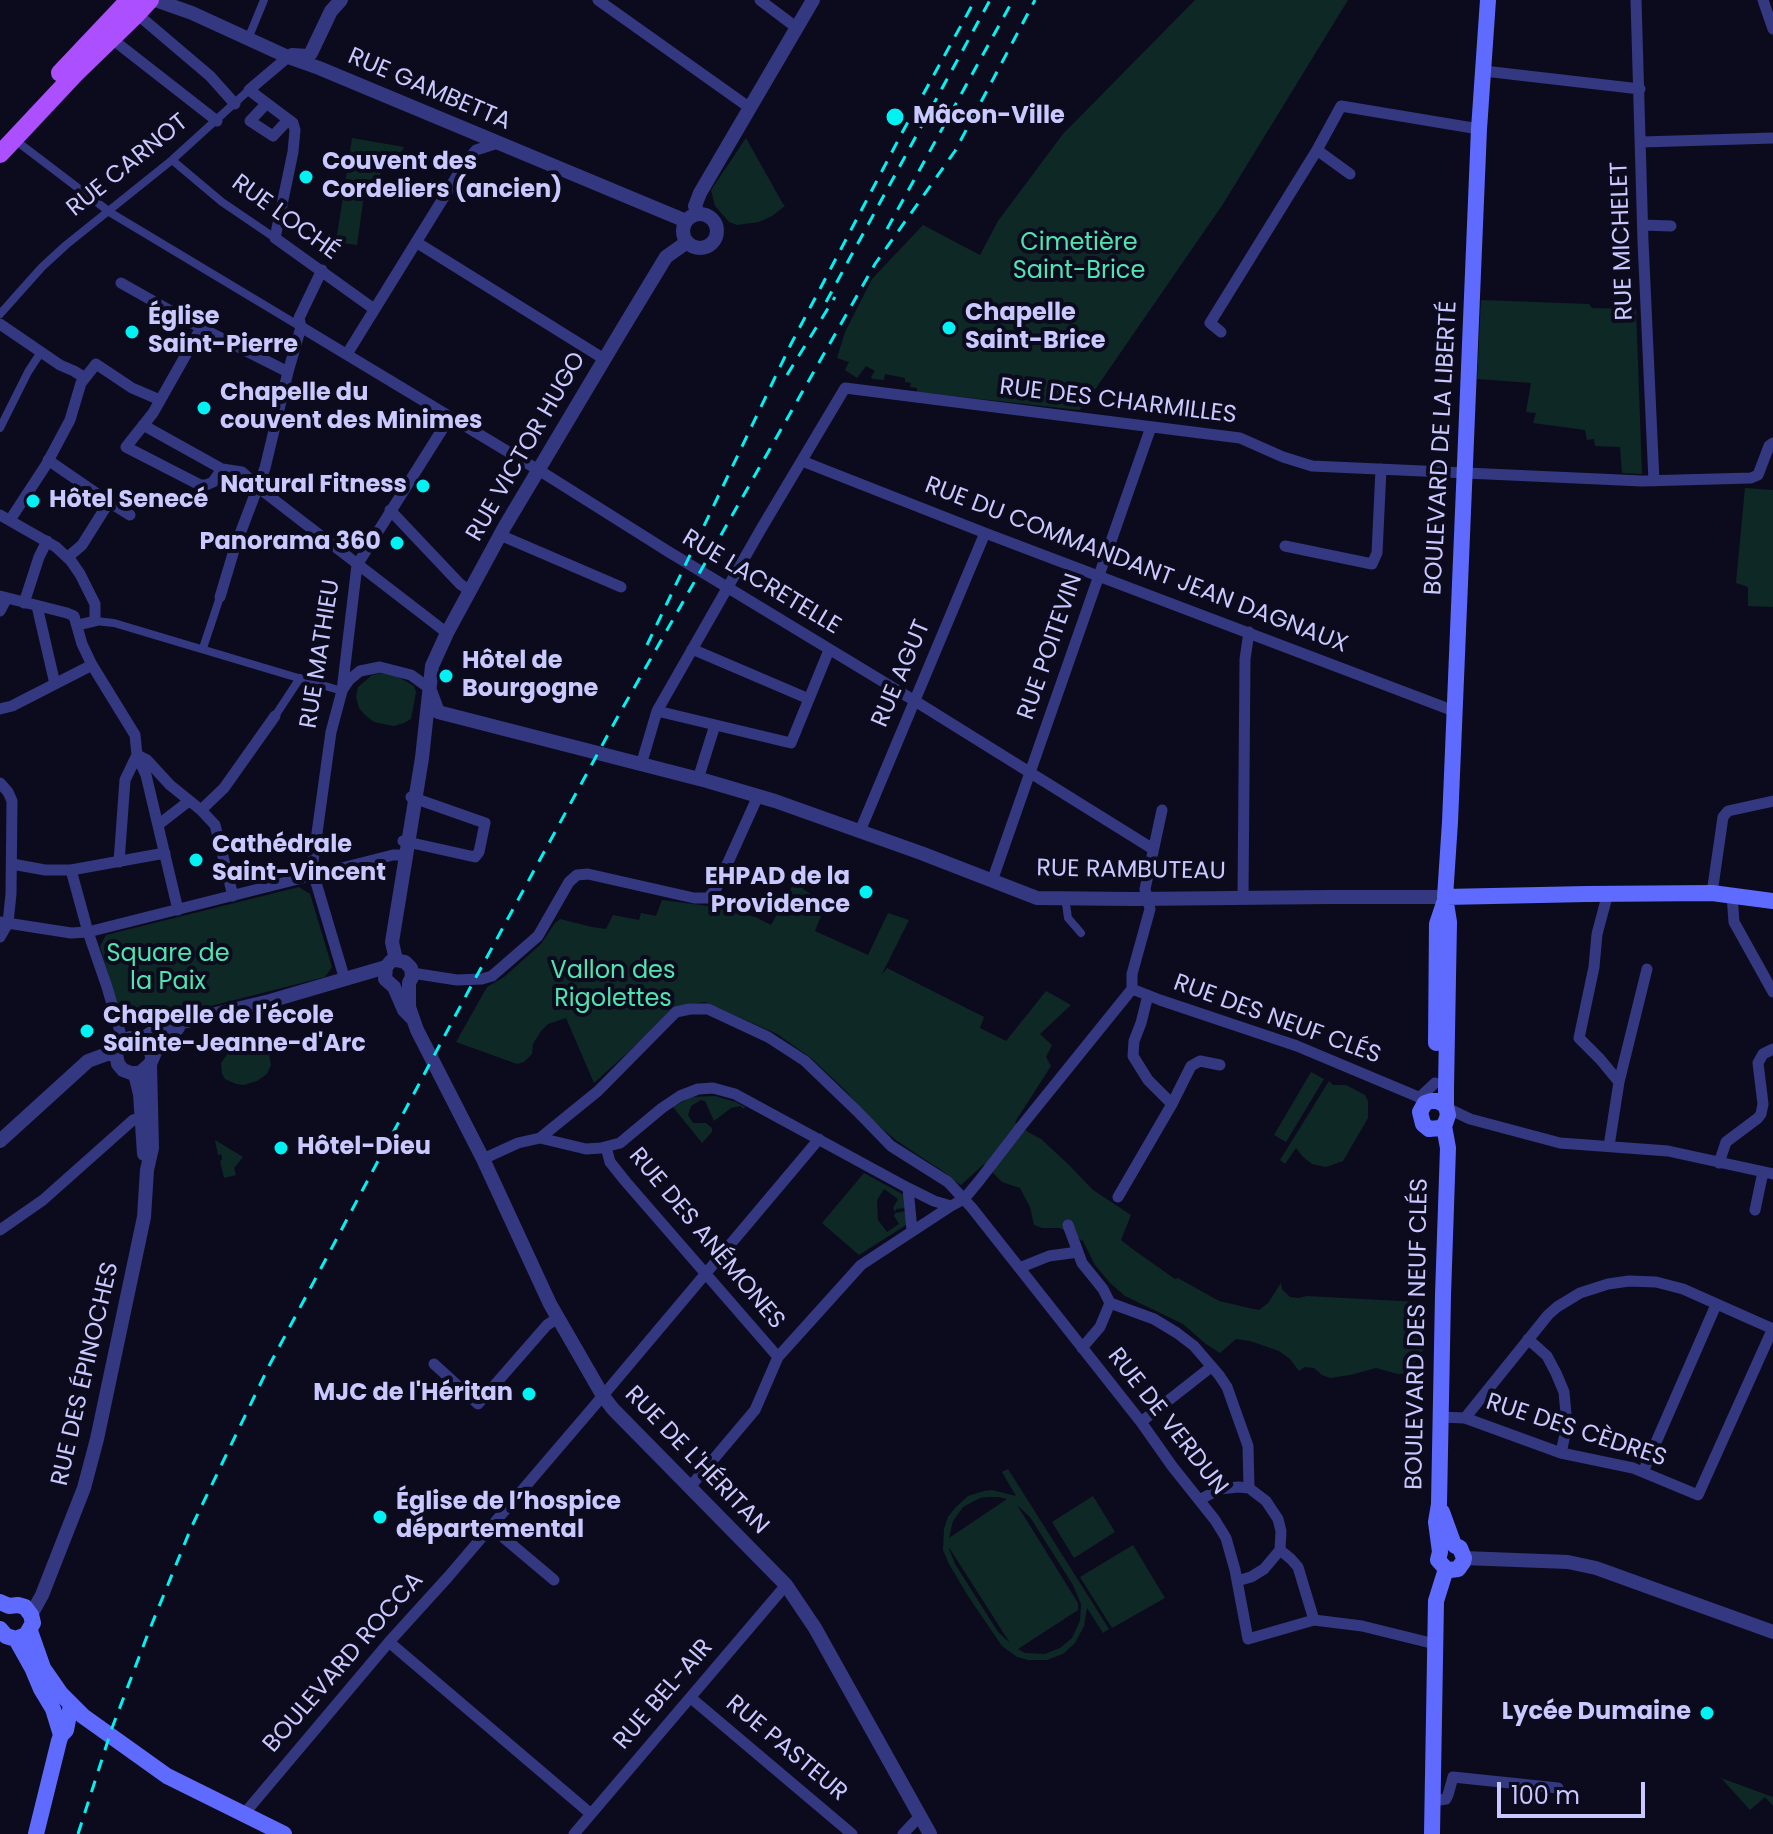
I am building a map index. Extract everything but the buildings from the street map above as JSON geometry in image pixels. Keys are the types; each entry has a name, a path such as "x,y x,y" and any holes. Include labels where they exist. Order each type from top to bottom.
{"main road":[{"name":"BOULEVARD DE LA LIBERTÉ","path":"1445,897 1479,129 1488,0"},
{"path":"7,138 112,39 140,3"},
{"path":"0,154 7,138 140,3"},
{"name":"RUE RAMBUTEAU","path":"1445,897 1712,893 1773,901"},
{"name":"BOULEVARD DES NEUF CLÉS","path":"1445,897 1432,1110 1446,1166 1439,1504 1452,1552"},
{"path":"1443,923 1474,897"},
{"name":"BOULEVARD DES NEUF CLÉS","path":"1432,1110 1443,923"},
{"path":"1432,1834 1436,1601 1446,1569 1458,1569 1463,1562 1452,1552"},
{"path":"0,1629 6,1636 16,1616"},
{"path":"16,1616 33,1670 53,1709 61,1735"},
{"path":"16,1616 43,1668 77,1712"},
{"path":"33,1670 49,1691 167,1776 284,1834"},
{"path":"36,1834 61,1735 77,1712"}],"street":[{"path":"248,39 264,0"},
{"path":"286,56 308,56 331,11 341,0"},
{"path":"598,0 750,108"},
{"path":"760,0 797,28"},
{"path":"692,217 711,217 717,233 711,244 699,248 687,242 683,234 700,193 813,0"},
{"name":"RUE MICHELET","path":"1636,0 1654,481"},
{"path":"1763,0 1773,29"},
{"path":"75,74 130,5 140,3 235,104"},
{"name":"RUE GAMBETTA","path":"140,3 192,13 286,56 498,143 692,217"},
{"path":"112,39 217,121"},
{"path":"315,47 319,68"},
{"name":"RUE CARNOT","path":"0,314 42,267 172,160 286,56"},
{"path":"1484,71 1640,89"},
{"path":"249,90 293,123 295,130 275,238"},
{"path":"266,104 250,121 273,136 288,120"},
{"path":"1221,332 1210,323 1341,106 1479,129"},
{"path":"7,138 108,210 301,327"},
{"path":"1642,142 1773,138"},
{"path":"347,354 465,163 476,150 498,143"},
{"path":"1317,150 1350,174"},
{"name":"RUE LOCHÉ","path":"172,160 222,202 374,309"},
{"path":"1643,225 1671,226"},
{"path":"416,242 604,359"},
{"name":"RUE VICTOR HUGO","path":"429,688 432,666 447,633 500,535 666,257 687,242"},
{"path":"203,648 235,547 265,468 301,327 299,318 321,271"},
{"path":"121,283 288,372"},
{"path":"0,324 60,365 85,378"},
{"name":"RUE LACRETELLE","path":"301,327 1153,849"},
{"path":"201,328 153,413 126,447 200,485 213,482 222,469"},
{"path":"0,428 41,352"},
{"path":"95,621 95,604 86,582 68,557 5,517 48,460 70,420 81,383 96,364 132,388 160,400"},
{"name":"RUE DES CHARMILLES","path":"802,461 845,388 1240,438 1312,466 1654,481 1751,478 1758,475 1773,443"},
{"name":"RUE MATHIEU","path":"313,875 331,732 342,691 357,565 450,417"},
{"path":"143,425 222,469 242,472 447,633"},
{"name":"RUE POITEVIN","path":"992,881 1151,427"},
{"path":"48,460 130,515"},
{"path":"641,765 657,711 802,461"},
{"name":"RUE DU COMMANDANT JEAN DAGNAUX","path":"802,461 1454,711"},
{"path":"1285,546 1372,564 1377,553 1381,469"},
{"path":"68,557 82,545 109,502"},
{"path":"390,510 470,591"},
{"name":"RUE AGUT","path":"860,831 985,533"},
{"path":"500,535 621,587"},
{"path":"24,603 47,541"},
{"path":"0,611 4,597 74,616 92,665 135,735 137,755 146,775 178,910"},
{"path":"37,606 55,684"},
{"path":"78,625 95,621 114,623 342,691"},
{"path":"1243,898 1245,659 1249,632"},
{"path":"692,649 809,699"},
{"path":"657,711 791,743 829,650"},
{"path":"0,709 12,706 92,665"},
{"path":"343,715 342,691 360,671 380,667 411,675 429,688"},
{"path":"201,810 224,788 300,678"},
{"name":"RUE RAMBUTEAU","path":"429,688 438,712 758,796 1037,898 1445,897"},
{"name":"RUE DE L'HÉRITAN","path":"415,1024 404,1010 390,973 429,688"},
{"path":"698,779 715,725"},
{"path":"137,755 147,760 215,825 233,896"},
{"path":"119,862 125,780 137,755"},
{"path":"0,783 12,801 12,864 0,937"},
{"path":"411,978 487,979 538,936 569,882 577,875 588,874 694,898 708,898 716,889 758,796"},
{"path":"4,923 71,933 88,932 393,855 405,846 475,857 479,852 485,823 412,798"},
{"path":"158,825 189,801"},
{"path":"1712,893 1723,817 1728,811 1773,801"},
{"path":"690,1487 755,1410 778,1357 861,1265 964,1199 1132,989 1132,974 1150,909 1145,889 1162,810"},
{"path":"12,864 45,870 71,870 165,853"},
{"path":"71,870 107,987 120,1054 127,1072 135,1074 144,1071 159,1043 189,1021"},
{"path":"313,875 347,980"},
{"path":"1608,893 1597,934 1594,967 1579,1038 1619,1082"},
{"path":"1732,895 1734,922 1773,992"},
{"path":"1413,897 1443,923"},
{"path":"1066,904 1068,918 1081,933"},
{"path":"142,1039 158,1029 347,980 363,973 390,973 405,962 411,968 411,978 402,987 390,973"},
{"path":"1609,1146 1619,1082 1647,969"},
{"name":"RUE DE L'HÉRITAN","path":"411,978 409,1007 415,1024 483,1159 528,1259 603,1396 786,1585 815,1628 930,1834"},
{"name":"RUE DES NEUF CLÉS","path":"1132,989 1297,1046 1363,1073 1432,1110"},
{"path":"1148,995 1134,1041 1133,1056 1148,1080 1172,1104"},
{"name":"RUE DE VERDUN","path":"540,1138 598,1091 676,1012 708,1009 768,1037 805,1061 891,1146 948,1182 964,1199 1141,1422 1226,1538 1248,1639 1314,1620"},
{"path":"0,1141 95,1058 120,1054 134,1038 142,1039 151,1048 151,1060"},
{"path":"1719,1163 1726,1142 1761,1114 1763,1104 1758,1063 1763,1054 1773,1049"},
{"name":"RUE DES ÉPINOCHES","path":"147,1117 151,1060"},
{"path":"1118,1197 1191,1066 1200,1061 1220,1065"},
{"name":"RUE DES ÉPINOCHES","path":"16,1616 42,1595 85,1485 97,1439 144,1217 147,1170 152,1148 135,1074"},
{"path":"483,1159 518,1143 540,1138 586,1149 620,1143 680,1096 698,1089 713,1088 735,1094 908,1188 951,1206"},
{"path":"1432,1110 1560,1143 1668,1151 1768,1173 1755,1210"},
{"path":"0,1230 43,1200 133,1120 147,1117"},
{"name":"BOULEVARD ROCCA","path":"244,1814 819,1139"},
{"name":"RUE DES ANÉMONES","path":"606,1147 610,1162 778,1357"},
{"path":"908,1188 912,1231"},
{"path":"1068,1225 1082,1263 1110,1303 1154,1319 1177,1333 1194,1346 1227,1387 1248,1446 1249,1488"},
{"path":"1019,1268 1049,1256 1078,1252"},
{"path":"1465,1418 1557,1307 1580,1293 1608,1284 1656,1282 1683,1289 1773,1328"},
{"path":"1082,1348 1100,1327 1110,1303"},
{"path":"1643,1472 1716,1305"},
{"path":"434,1364 478,1404 547,1325 558,1318"},
{"name":"RUE DES CÈDRES","path":"1440,1417 1465,1418 1561,1453 1633,1468 1698,1495 1773,1328"},
{"path":"1528,1339 1547,1356 1564,1392 1567,1425 1561,1453"},
{"path":"1141,1422 1211,1367"},
{"path":"1199,1500 1220,1489 1249,1488 1273,1510 1281,1531 1280,1550 1264,1569 1237,1581"},
{"path":"491,1527 554,1580"},
{"path":"1280,1550 1298,1567 1314,1620 1362,1626 1435,1644"},
{"path":"1452,1552 1568,1562 1596,1568 1773,1632"},
{"name":"RUE BEL-AIR","path":"574,1834 786,1585"},
{"path":"389,1642 591,1814"},
{"name":"RUE PASTEUR","path":"691,1698 852,1834"},
{"path":"1433,1801 1446,1799 1453,1777 1558,1788"},
{"path":"903,1834 920,1816"}],"green space":[{"name":"Cimetière Saint-Brice","path":"1195,0 1348,0 1223,204 1083,407 1079,410 917,392 917,388 910,387 911,383 905,382 905,378 885,374 884,380 873,379 871,377 875,371 866,366 857,378 845,370 849,362 837,358 845,332 872,279 923,225 980,255 998,221 1063,134"},
{"path":"352,138 404,147 394,166 382,164 378,190 365,188 357,245 336,242"},
{"path":"746,138 785,206 759,222 737,225 729,222 715,206 711,190"},
{"path":"1481,300 1636,309 1642,474 1622,473 1620,447 1595,446 1594,439 1587,440 1585,430 1533,423 1536,413 1526,412 1531,383 1477,379"},
{"path":"1745,488 1773,490 1773,607 1748,606 1748,587 1736,583"},
{"path":"372,675 395,675 414,686 416,692 411,719 394,726 374,722 359,708 356,697 358,687"},
{"name":"Vallon des Rigolettes","path":"794,883 826,904 815,931 868,955 888,913 909,920 881,976 887,968 984,1017 980,1028 1006,1041 1046,991 1071,1005 1040,1034 1052,1045 1046,1057 1051,1066 1015,1122 1041,1139 1093,1190 1131,1215 1121,1240 1131,1248 1175,1279 1219,1301 1259,1310 1268,1303 1281,1283 1282,1289 1290,1297 1419,1302 1425,1308 1426,1346 1415,1362 1416,1373 1398,1374 1376,1368 1330,1378 1314,1368 1305,1367 1299,1371 1279,1351 1236,1339 1220,1353 1183,1324 1125,1296 1095,1265 1083,1241 1060,1228 1034,1225 1030,1207 1020,1188 1002,1182 984,1164 961,1185 872,1120 811,1058 777,1034 705,1002 679,1006 594,1083 566,1018 548,1024 533,1044 532,1054 517,1064 456,1042 487,987 504,977 541,944 560,919 606,929 613,915 639,920 641,913 656,916 662,900 716,907 755,917 771,925"},
{"name":"Square de la Paix","path":"299,887 310,894 332,967 325,977 132,1026 121,1020 100,946 106,935"},
{"path":"243,1046 265,1050 271,1065 267,1074 244,1085 225,1079 221,1063 228,1053"},
{"path":"1311,1072 1324,1079 1286,1142 1274,1135"},
{"path":"1329,1081 1333,1085 1346,1085 1365,1095 1368,1118 1343,1161 1326,1167 1312,1164 1296,1148 1285,1164 1280,1160"},
{"path":"715,1096 745,1107 731,1108 714,1121 705,1101 691,1106 688,1115 693,1123 706,1123 712,1128 702,1143 673,1107 691,1097"},
{"path":"215,1140 243,1157 234,1168 236,1175 224,1178 222,1157 218,1155"},
{"path":"864,1173 904,1195 906,1208 896,1209 895,1212 893,1208 898,1199 884,1189 877,1200 878,1220 887,1232 899,1224 895,1213 906,1211 906,1225 859,1255 822,1223"},
{"path":"1008,1469 1109,1629 1103,1633 1087,1608 1084,1626 1075,1643 1063,1654 1047,1660 1017,1657 1002,1646 968,1596 943,1550 948,1517 968,1496 992,1490 1016,1496 1002,1472","holes":["980,1498 1007,1499 949,1538 953,1521 963,1507","1017,1505 1030,1517 1073,1585 1081,1604 1080,1621 1072,1638 1060,1648 1045,1654 1025,1653 1018,1649 1078,1610 1078,1603","949,1549 1010,1643 998,1632 955,1564"]},
{"path":"1093,1496 1115,1532 1074,1558 1052,1522"},
{"path":"1133,1545 1165,1598 1112,1628 1080,1577"},
{"path":"1721,1778 1773,1797 1773,1806 1765,1797 1750,1810"}],"railway":[{"path":"647,645 791,344 975,0"},
{"path":"826,302 990,0"},
{"path":"887,229 1013,0"},
{"path":"78,1834 112,1728 191,1528 270,1364 617,718 875,264 955,151 1035,0"},
{"path":"787,375 835,297"}],"place":[{"name":"Mâcon-Ville","path":"895,117"},
{"name":"Couvent des Cordeliers (ancien)","path":"306,177"},
{"name":"Chapelle Saint-Brice","path":"949,328"},
{"name":"Église Saint-Pierre","path":"132,332"},
{"name":"Chapelle du couvent des Minimes","path":"204,408"},
{"name":"Natural Fitness","path":"423,486"},
{"name":"Hôtel Senecé","path":"33,501"},
{"name":"Panorama 360","path":"397,543"},
{"name":"Hôtel de Bourgogne","path":"446,676"},
{"name":"Cathédrale Saint-Vincent","path":"196,860"},
{"name":"EHPAD de la Providence","path":"866,892"},
{"name":"Chapelle de l'école Sainte-Jeanne-d'Arc","path":"87,1031"},
{"name":"Hôtel-Dieu","path":"281,1148"},
{"name":"MJC de l'Héritan","path":"529,1394"},
{"name":"Église de l’hospice départemental","path":"380,1517"},
{"name":"Lycée Dumaine","path":"1707,1713"}]}
